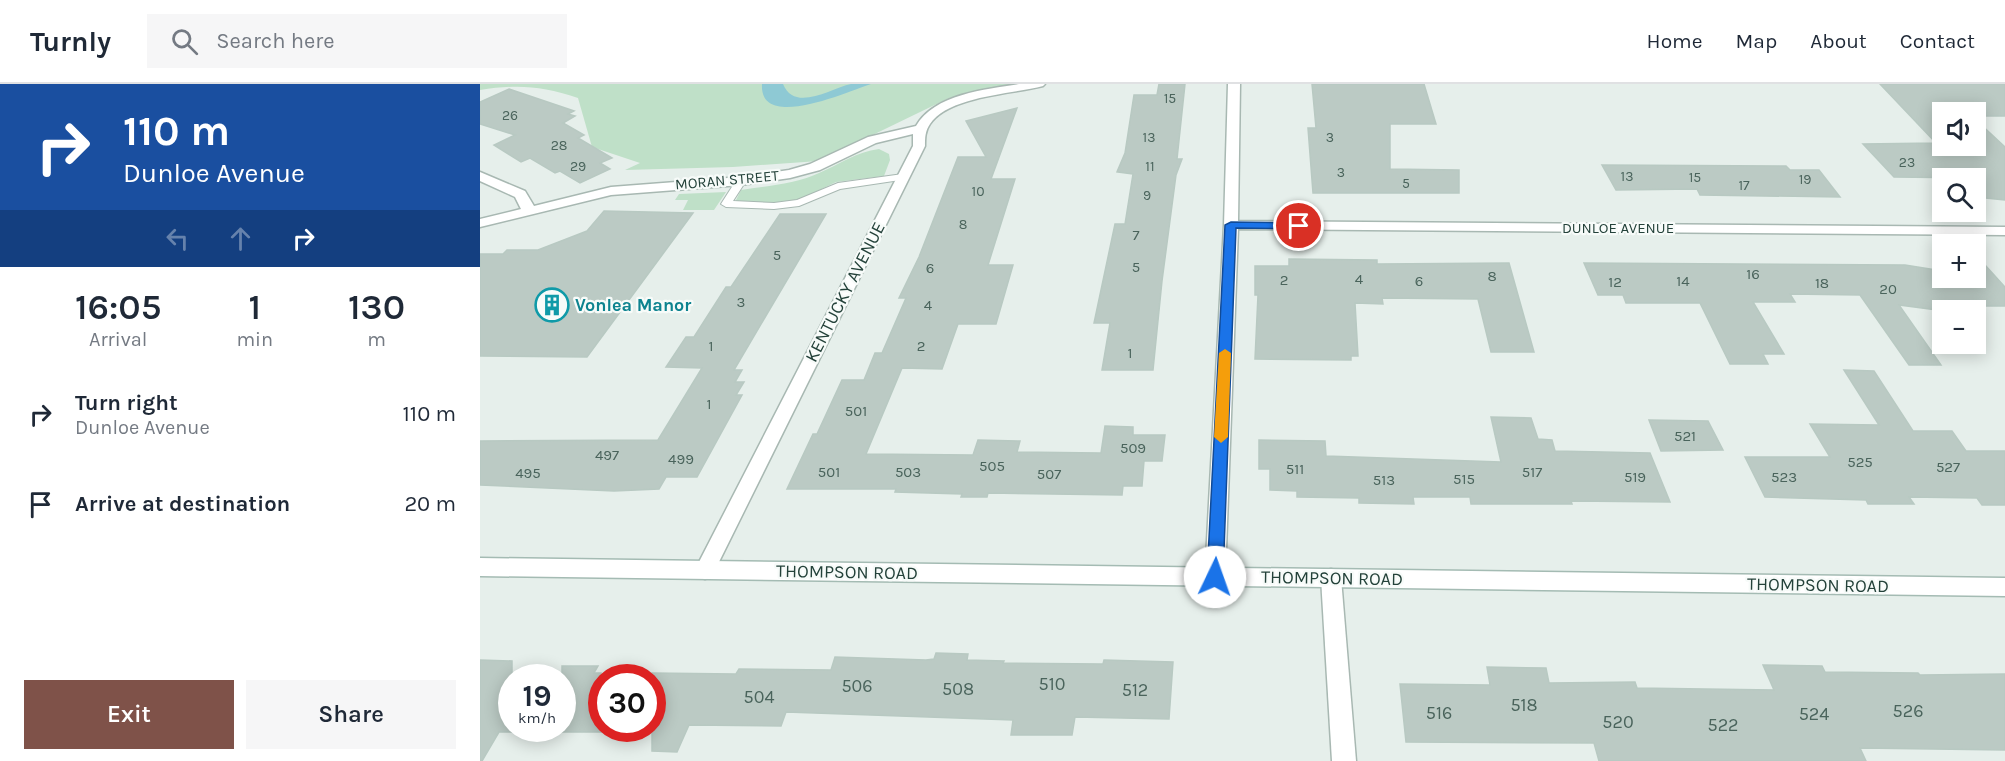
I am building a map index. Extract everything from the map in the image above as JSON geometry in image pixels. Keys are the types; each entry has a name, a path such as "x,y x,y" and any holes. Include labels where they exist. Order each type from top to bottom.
{"street":[{"path":"920,129 934,111 952,103 1039,84"},
{"path":"1215,577 1231,225 1234,84"},
{"name":"KENTUCKY AVENUE","path":"705,570 919,146 920,129"},
{"name":"MORAN STREET","path":"480,223 629,188 773,177 815,167 872,140 920,129"},
{"path":"480,176 520,194 529,210"},
{"name":"DUNLOE AVENUE","path":"1231,225 2005,231"},
{"name":"THOMPSON ROAD","path":"480,567 2005,587"},
{"path":"1331,578 1344,761"}],"lane":[{"path":"741,181 726,204 774,206 799,203 838,186 903,177"}],"green space":[{"path":"480,84 1014,84 949,98 819,161 733,167 625,170 640,163 592,147 578,98 530,87 480,90"},
{"path":"879,149 889,154 890,160 884,176 836,182 803,198 791,201 751,204 735,202 741,190 801,180 855,156"},
{"path":"726,192 714,210 683,210 688,200 675,200 679,194"}],"water":[{"path":"762,84 783,84 796,97 805,98 851,84 871,84 826,100 789,107 775,105 765,98"}],"building":[{"path":"1159,84 1185,84 1177,159 1182,159 1176,175 1153,370 1102,370 1110,323 1094,323 1115,224 1125,224 1133,174 1117,172 1125,153 1134,95 1157,95"},
{"path":"1312,84 1424,84 1436,124 1390,124 1390,169 1459,170 1459,193 1313,193 1308,128 1316,128"},
{"path":"1880,84 2005,84 2005,116 1986,116 1986,102 1932,102 1932,139"},
{"path":"509,89 574,111 568,114 575,116 563,123 584,135 578,138 612,158 600,163 610,169 580,183 560,171 555,173 530,158 521,162 494,145 515,135 480,124 480,102"},
{"path":"1017,108 991,179 1015,179 988,265 1013,265 996,324 958,324 942,369 902,368 866,454 973,455 978,440 1020,441 1017,452 1101,453 1105,426 1133,427 1133,435 1165,435 1162,461 1144,461 1142,486 1123,486 1122,495 988,493 987,497 961,497 962,494 895,492 896,489 787,489 813,434 817,434 842,380 864,380 875,353 882,353 906,298 899,298 919,257 958,157 986,157 966,121"},
{"path":"1986,129 2005,147 2005,200 1986,198 1986,168 1932,168 1932,177 1894,177 1863,144 1932,143 1932,156 1986,156"},
{"path":"1602,165 1786,166 1790,170 1819,170 1840,197 1700,195 1697,189 1616,190"},
{"name":"Vonlea Manor","path":"604,211 693,213 587,357 480,356 480,254 503,254 507,250 538,250 587,231"},
{"path":"780,214 826,214 734,370 742,370 735,382 744,382 736,395 742,395 697,477 666,477 659,489 614,491 480,485 480,441 658,440 702,368 666,367 686,337 694,337 726,287 731,287"},
{"path":"1289,259 1377,260 1377,264 1509,263 1534,352 1491,352 1478,299 1382,298 1383,304 1355,303 1358,356 1351,356 1351,360 1255,359 1258,295 1255,295 1255,266 1289,266"},
{"path":"1584,263 1905,265 1932,269 1932,288 1986,288 1986,266 2005,287 2005,306 1986,306 1986,300 1932,300 1932,309 1899,305 1941,365 1909,365 1860,295 1790,294 1795,302 1753,302 1784,354 1763,354 1768,364 1730,364 1700,303 1626,303 1623,295 1598,295"},
{"path":"1844,370 1874,371 1913,431 1952,431 1966,451 2005,451 2005,505 1982,505 1977,498 1909,497 1914,504 1868,504 1866,500 1765,497 1745,457 1830,457 1810,424 1879,425"},
{"path":"1491,417 1531,418 1538,439 1552,440 1555,451 1650,453 1670,502 1571,501 1572,504 1471,504 1470,497 1413,497 1414,504 1359,503 1359,498 1297,497 1297,491 1270,490 1270,469 1259,469 1259,440 1325,441 1326,456 1501,462"},
{"path":"1649,420 1708,421 1723,450 1661,451"},
{"path":"936,653 968,654 967,660 1004,661 1003,663 1103,664 1104,660 1173,662 1169,719 1075,717 1072,735 1011,735 1013,720 786,712 781,726 689,725 677,752 652,751 652,742 666,742 666,673 736,674 739,669 831,670 835,657 934,659"},
{"path":"480,660 512,661 512,664 498,664 498,734 480,761"},
{"path":"1763,665 1822,666 1825,672 1918,673 1920,675 2005,674 2005,750 1860,748 1866,761 1599,761 1594,743 1406,742 1400,684 1490,685 1487,667 1546,668 1549,683 1635,682 1637,688 1774,690"},
{"path":"576,666 588,666 588,732 576,732"}],"slow traffic":[{"path":"1221,437 1225,353"}],"place":[{"name":"Vonlea Manor","path":"552,305"}],"route":[{"path":"1215,577 1231,225 1299,226"}]}
